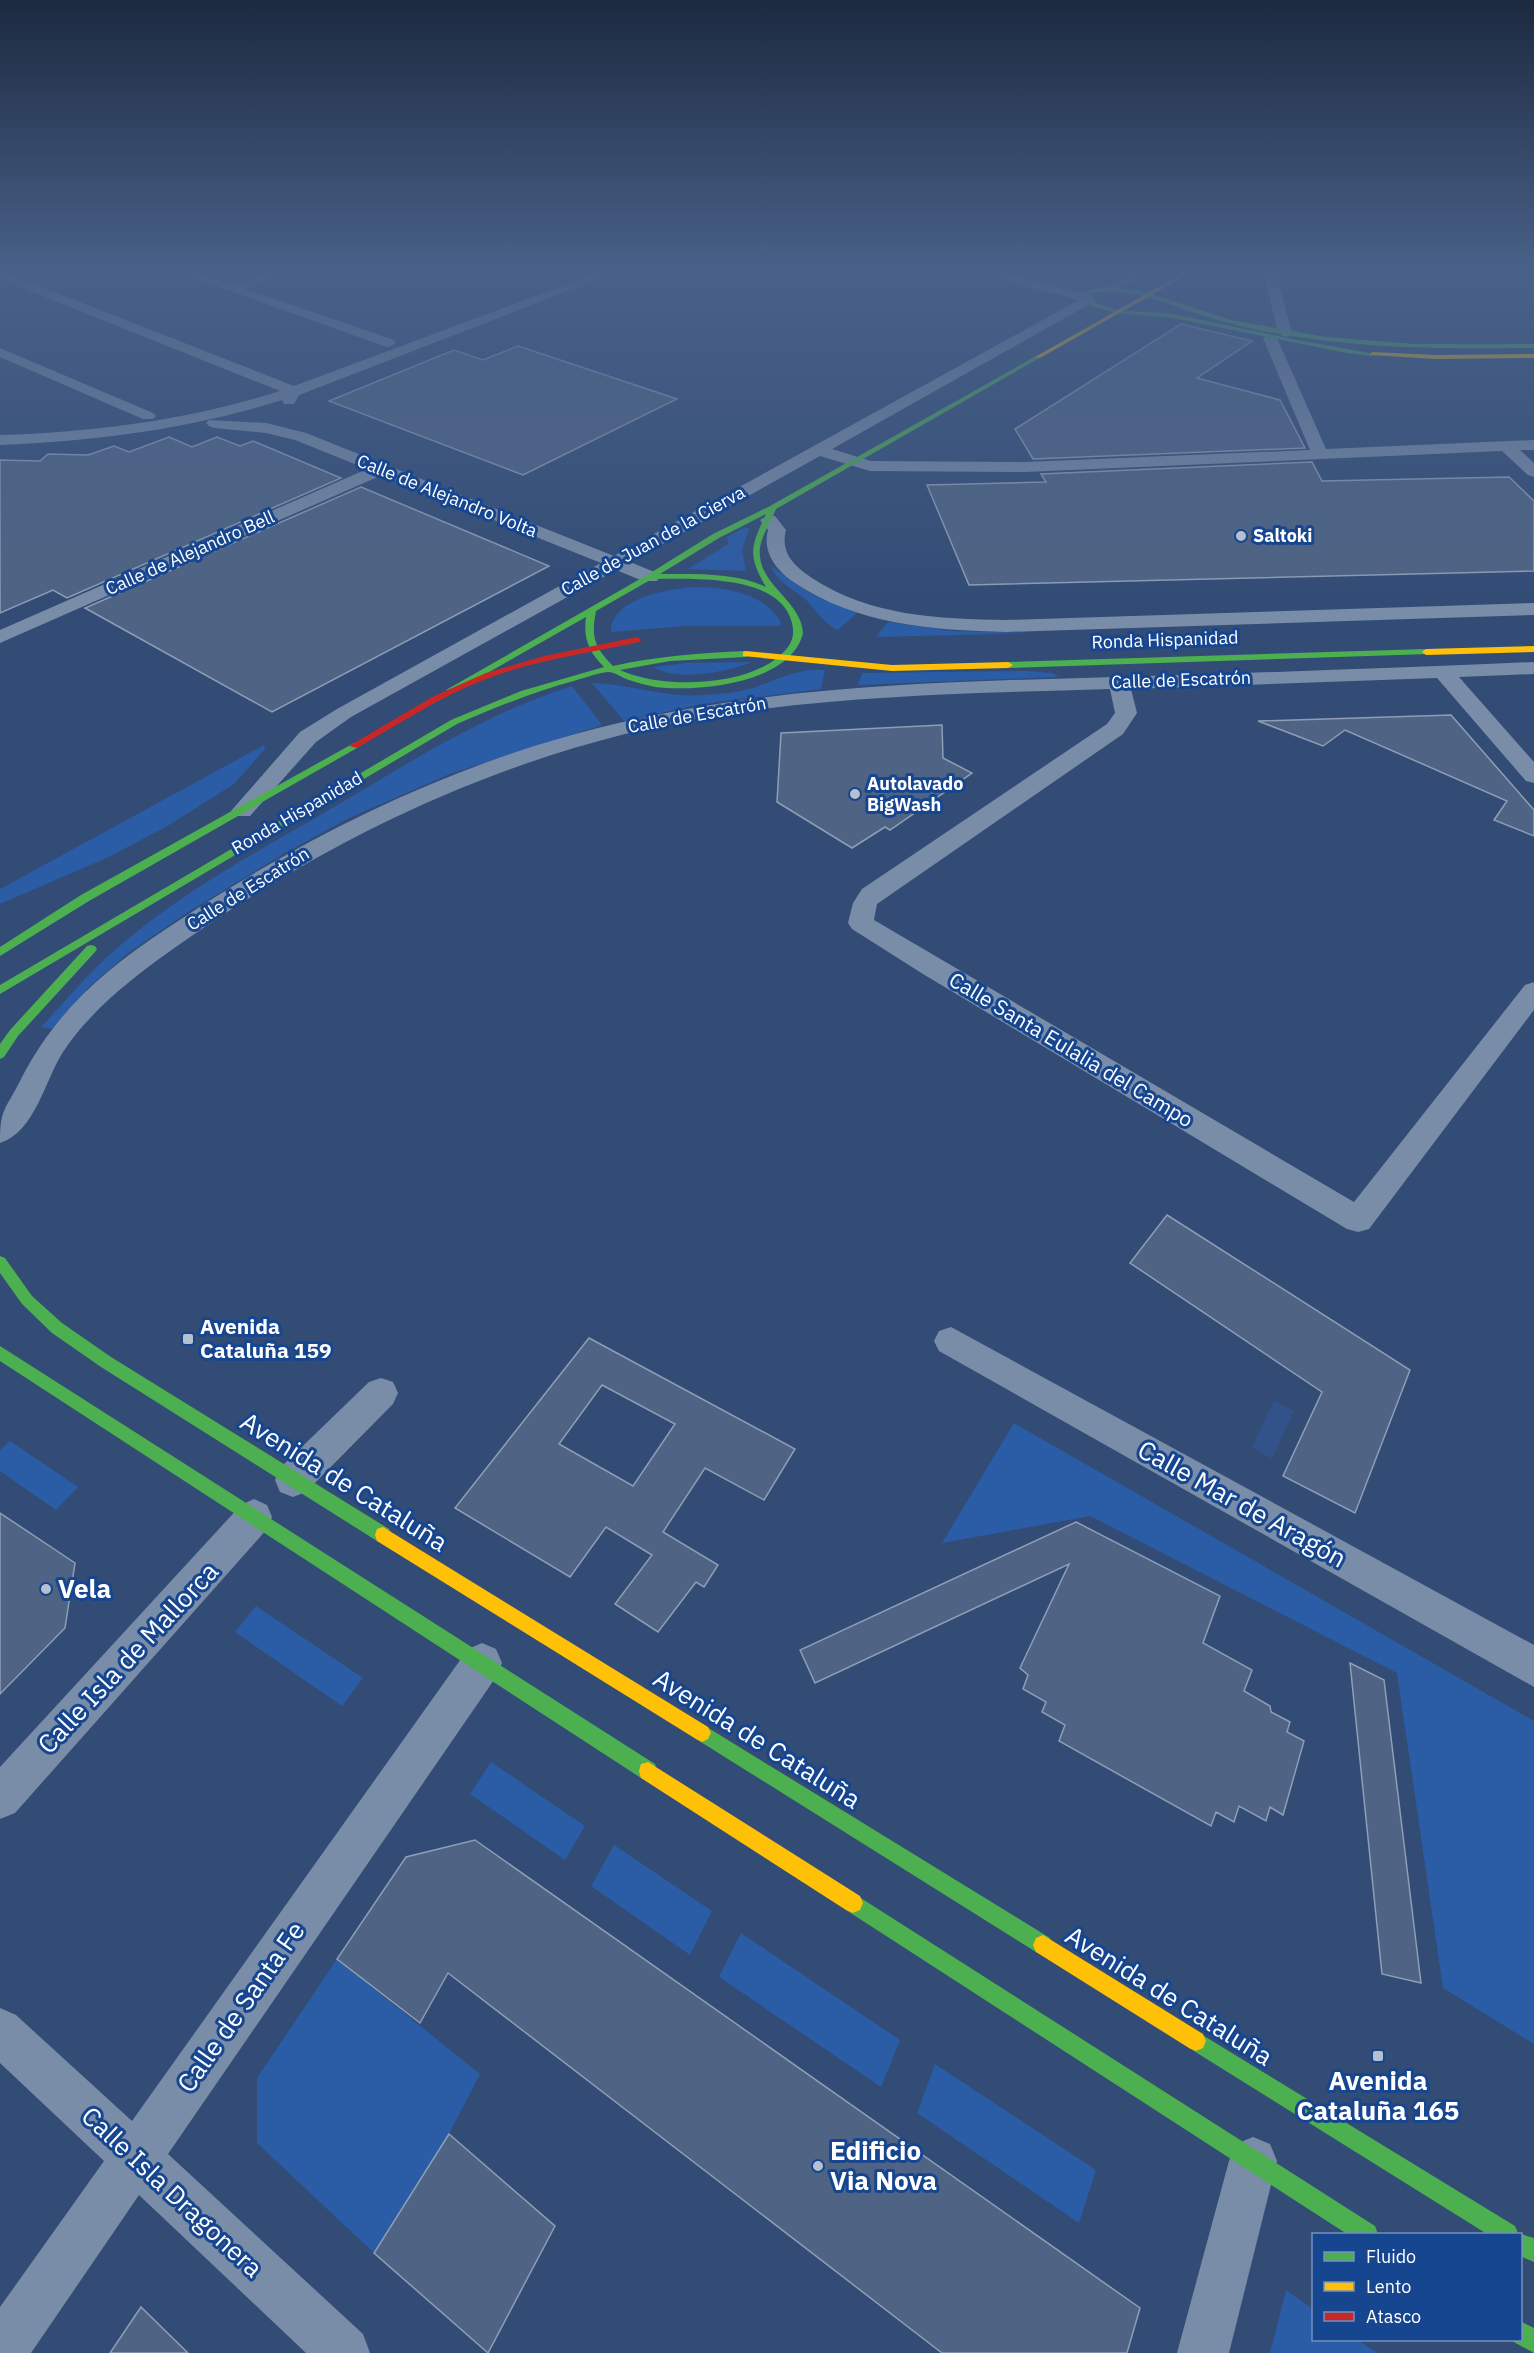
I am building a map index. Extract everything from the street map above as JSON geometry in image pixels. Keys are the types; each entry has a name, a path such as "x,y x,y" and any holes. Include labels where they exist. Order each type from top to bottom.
{"main road":[{"name":"Ronda Hispanidad","path":"0,952 85,898 242,811 650,577 716,536 771,514 854,463 994,383"},
{"path":"592,609 590,626 593,647 607,667 653,683 690,686 744,678 766,669 783,657 797,638 798,630 793,611 773,592 757,567 754,556 755,540 771,514"},
{"path":"650,577 725,579 773,592"},
{"path":"779,636 814,640"},
{"name":"Ronda Hispanidad","path":"431,702 487,676 562,653 648,638"},
{"name":"Ronda Hispanidad","path":"0,990 454,722 505,697 607,667 680,655 783,657 840,665 892,668 1534,649"},
{"path":"18,923 85,898"},
{"path":"0,1054 14,1033 50,992 118,920"},
{"name":"Avenida de Cataluña","path":"0,1262 27,1300 57,1328 293,1480 1504,2233"},
{"path":"0,1353 1364,2233"}],"street":[{"path":"71,383 148,416"},
{"path":"271,383 292,392"},
{"path":"0,429 93,424 148,416 218,402 283,383"},
{"path":"0,440 77,437 194,419 248,406 316,383"},
{"name":"Calle de Juan de la Cierva","path":"242,811 308,737 326,725 593,566 613,563 941,383"},
{"path":"1289,383 1321,456"},
{"path":"292,392 285,418 300,436"},
{"path":"194,419 204,409 218,402"},
{"name":"Calle de Alejandro Volta","path":"194,419 266,428 300,436 381,469 593,566"},
{"path":"840,438 874,439 920,425"},
{"path":"817,451 870,466 1025,467 1534,445"},
{"path":"1506,446 1534,472"},
{"name":"Calle de Alejandro Bell","path":"0,637 381,469"},
{"path":"771,514 777,530 774,544 778,556 794,574 829,596 889,616 937,623 990,626 1534,609"},
{"path":"613,563 650,577"},
{"path":"1484,611 1534,615"},
{"path":"1014,642 1155,622"},
{"name":"Ronda Hispanidad","path":"1025,665 1149,671 1303,667 1391,672"},
{"name":"Calle de Escatrón","path":"0,1131 22,1106 56,1041 86,1006 162,944 225,901 311,849 380,814 488,770 574,742 666,718 834,694 1534,668"},
{"path":"1443,672 1525,758 1534,776"},
{"name":"Calle Santa Eulalia del Campo","path":"1119,683 1126,712 1115,729 871,895 865,903 861,923 932,968 1358,1220 1534,991"},
{"path":"574,742 590,760"},
{"name":"Calle Mar de Aragón","path":"951,1341 1534,1667"},
{"path":"293,1480 381,1393"},
{"name":"Calle Isla de Mallorca","path":"0,1798 254,1517"},
{"name":"Calle de Santa Fe","path":"0,2352 482,1663"},
{"name":"Calle Isla Dragonera","path":"0,2031 344,2353"},
{"path":"1203,2353 1253,2161"}],"shaded area":[{"path":"745,527 749,529 742,549 746,571 688,569 728,544 727,537"},
{"path":"771,566 808,592 857,613 838,630 824,620 806,600 781,581"},
{"path":"690,587 728,590 753,597 773,612 781,622 780,626 685,626 611,632 613,621 629,604 654,594"},
{"path":"888,622 952,631 1035,633 876,637"},
{"path":"751,662 716,672 688,675 663,672 654,667 686,663"},
{"path":"825,670 821,689 702,704 624,721 592,683 675,695 703,695 757,687 795,673"},
{"path":"1026,671 1052,673 1058,677 858,685 862,673"},
{"path":"572,686 602,725 450,774 347,819 285,853 188,912 127,954 89,987 52,1029 41,1027 107,957 162,912 222,872 456,736 511,709"},
{"path":"264,745 265,749 234,784 169,825 111,856 0,904 0,889"},
{"path":"1274,1400 1294,1411 1272,1459 1252,1447"},
{"path":"1014,1423 1534,1721 1534,2044 1443,1988 1397,1673 1090,1516 942,1543"},
{"path":"10,1441 78,1487 56,1510 0,1471 0,1450"},
{"path":"256,1606 363,1678 342,1706 235,1632"},
{"path":"491,1762 585,1826 565,1860 470,1794"},
{"path":"614,1845 712,1911 690,1955 591,1886"},
{"path":"741,1933 900,2040 881,2087 719,1977"},
{"path":"337,1959 480,2074 449,2134 374,2253 257,2143 257,2078"},
{"path":"935,2064 1096,2170 1079,2223 917,2113"},
{"path":"1286,2290 1312,2308 1312,2341 1359,2341 1377,2353 1270,2353"}],"building":[{"path":"374,383 628,383 677,399 523,475 329,401"},
{"path":"1088,383 1215,383 1280,400 1305,448 1033,459 1015,429"},
{"path":"169,437 192,447 217,437 240,446 253,441 341,478 67,598 53,590 0,613 0,460 40,461 48,454 88,455 114,446 129,452"},
{"name":"Saltoki","path":"1312,462 1322,481 1509,477 1534,501 1534,571 969,585 927,485 1046,482 1041,474"},
{"path":"361,487 549,566 272,712 85,608"},
{"path":"1451,715 1534,810 1534,836 1494,820 1507,801 1345,730 1323,746 1258,721"},
{"path":"942,725 943,758 972,773 890,830 885,827 852,848 777,802 781,733"},
{"path":"1167,1215 1410,1370 1355,1513 1283,1476 1322,1392 1130,1263"},
{"path":"589,1338 795,1449 764,1500 705,1468 663,1532 718,1565 704,1587 696,1582 658,1632 615,1604 652,1555 606,1527 570,1577 455,1508","holes":["602,1385 675,1424 633,1486 559,1444"]},
{"path":"0,1513 75,1563 65,1628 0,1694"},
{"path":"1076,1522 1220,1596 1203,1643 1252,1670 1244,1691 1270,1706 1271,1712 1290,1722 1287,1732 1304,1741 1283,1815 1270,1807 1266,1821 1239,1806 1234,1822 1216,1812 1211,1826 1059,1741 1065,1725 1042,1712 1046,1702 1023,1689 1028,1675 1020,1668 1069,1564 815,1683 800,1650"},
{"path":"1350,1663 1384,1680 1421,1983 1382,1974"},
{"name":"Edificio Via Nova","path":"475,1840 1140,2308 1127,2353 942,2353 448,1973 420,2023 337,1959 406,1857"},
{"path":"449,2134 555,2226 488,2353 374,2253"},
{"path":"141,2307 188,2353 110,2353"}],"traffic: fast":[{"path":"451,690 650,577 716,536 773,508 993,383"},
{"path":"773,508 756,550 759,567 773,592"},
{"path":"592,609 590,638 596,654 610,668 630,678 653,684 679,686 705,684 753,674 781,659 797,639 798,627 791,609 777,596 758,587 713,578 650,577"},
{"path":"1008,665 1426,652"},
{"path":"0,990 454,722 525,693 596,672 670,659 746,654"},
{"path":"0,952 85,898 354,746"},
{"path":"0,1054 14,1033 91,949"},
{"path":"0,1262 27,1300 57,1328 106,1362 383,1535"},
{"path":"0,1353 648,1771"},
{"path":"702,1733 1043,1945"},
{"path":"853,1903 1365,2233"},
{"path":"1196,2041 1505,2233"},
{"path":"1522,2244 1534,2251"},
{"path":"1522,2334 1534,2342"}],"traffic: slow":[{"path":"1426,652 1534,649"},
{"path":"746,654 892,668 1008,665"},
{"path":"383,1535 702,1733"},
{"path":"648,1771 853,1903"},
{"path":"1043,1945 1196,2041"}],"traffic: jam":[{"path":"354,746 437,698 489,675 544,659 637,640"}],"place":[{"name":"Saltoki","path":"1241,536"},
{"name":"Autolavado BigWash","path":"855,794"},
{"name":"Avenida Cataluña 159","path":"188,1339"},
{"name":"Vela","path":"46,1589"},
{"name":"Avenida Cataluña 165","path":"1378,2056"},
{"name":"Edificio Via Nova","path":"818,2166"}]}
